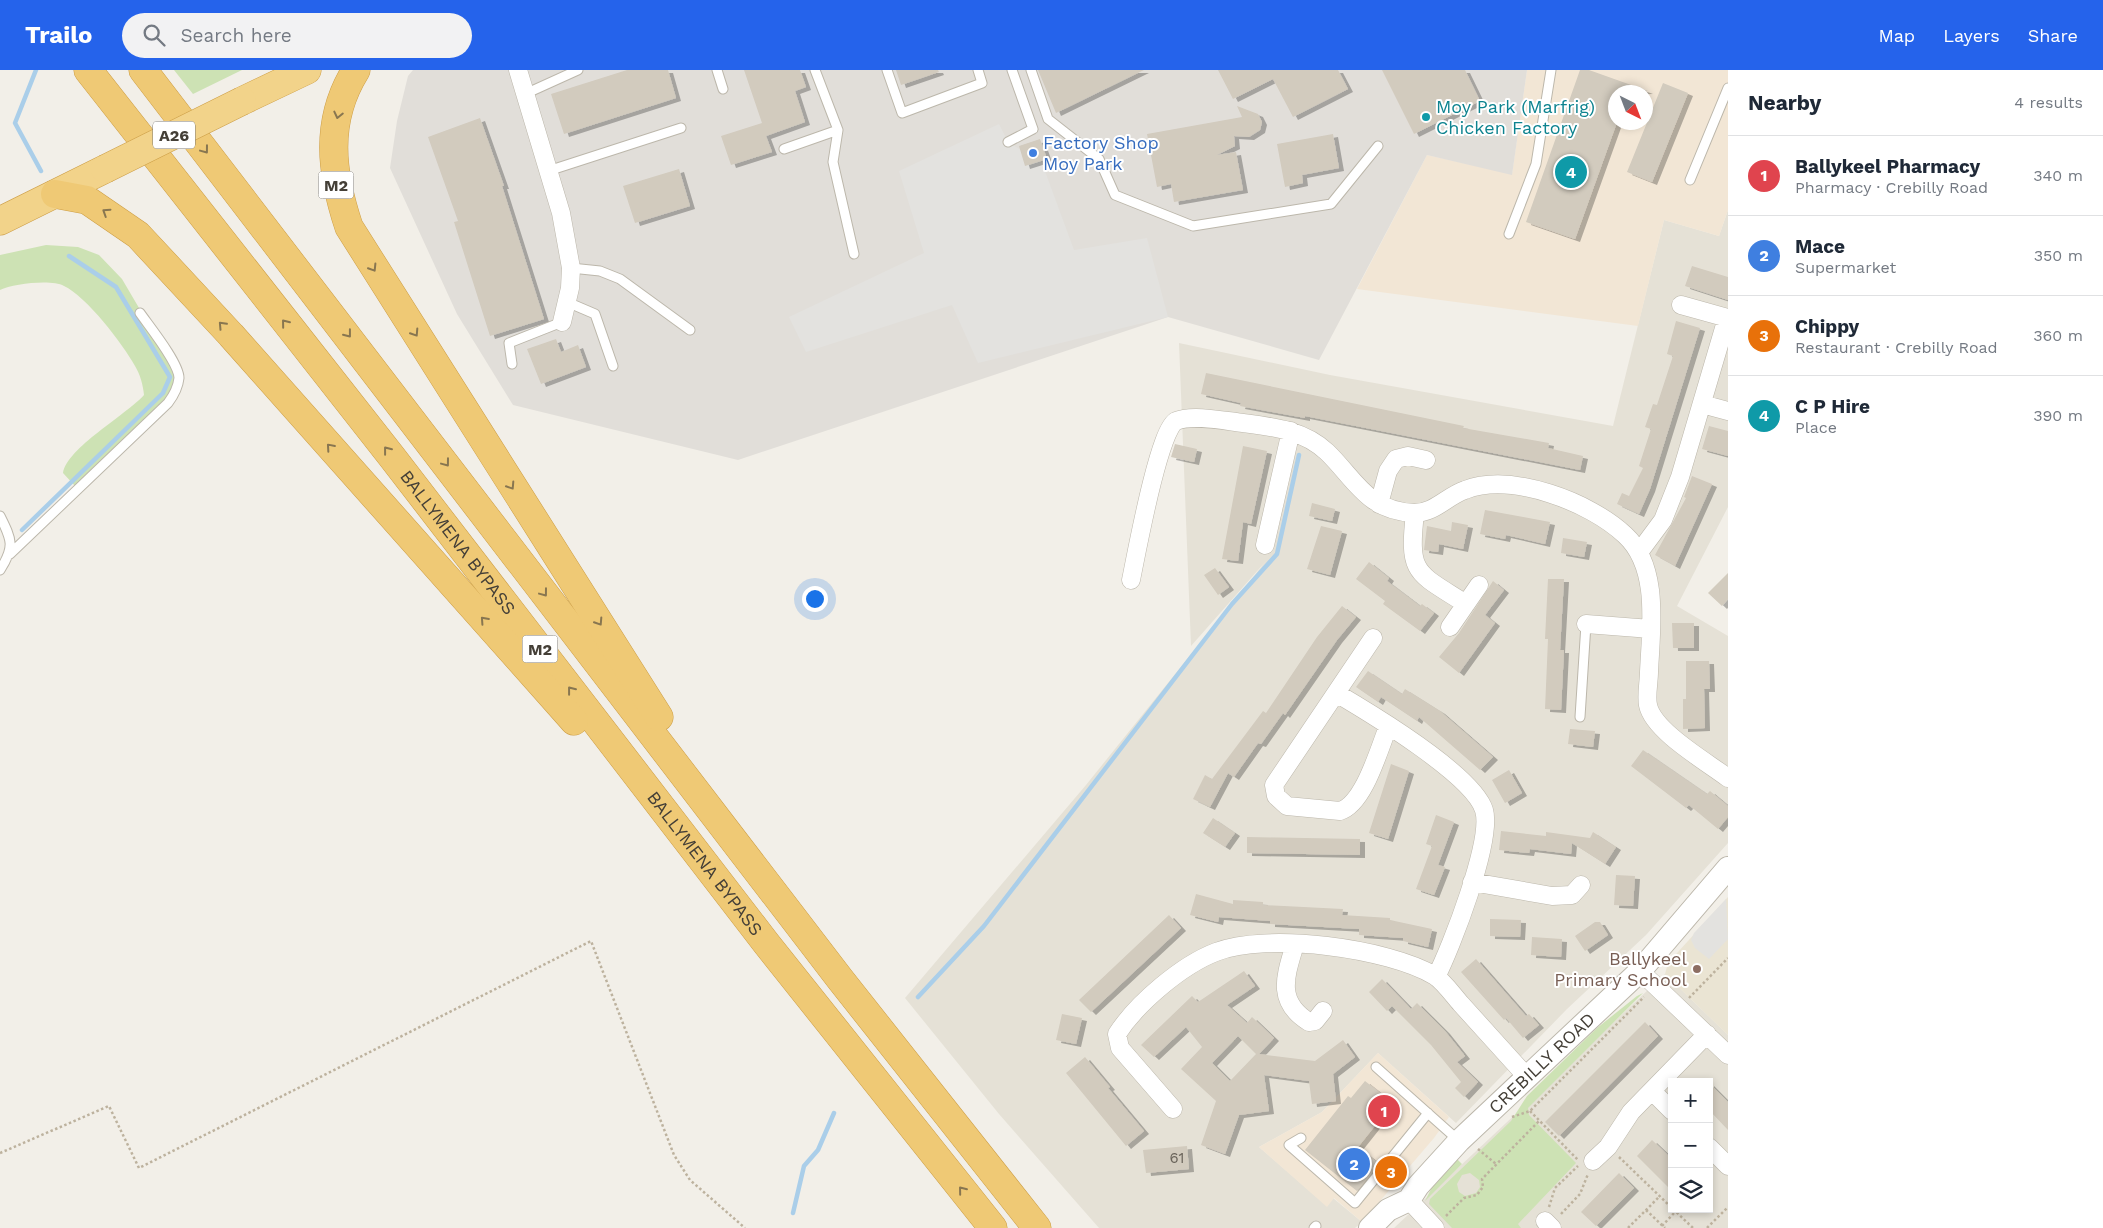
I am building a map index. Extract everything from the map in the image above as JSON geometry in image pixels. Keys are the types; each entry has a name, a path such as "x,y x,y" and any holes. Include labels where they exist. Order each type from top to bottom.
{"highway":[{"name":"BALLYMENA BYPASS","path":"88,70 398,465 906,1120 993,1228"},
{"name":"BALLYMENA BYPASS","path":"144,70 840,979 1037,1228"},
{"name":"A26","path":"0,221 242,100 307,70"},
{"name":"M2","path":"356,70 347,84 334,133 337,191 349,227 714,806 840,979"},
{"name":"M2","path":"55,194 87,200 138,235 231,334 563,707 906,1120"}],"street":[{"path":"518,70 561,213 571,268 567,302 562,322"},
{"path":"1640,551 1663,520 1680,477 1728,318 1681,305"},
{"path":"1702,404 1728,411"},
{"path":"1131,580 1158,461 1168,429 1176,421 1203,418 1273,426 1306,436 1327,452 1365,495 1379,504 1415,513 1436,508 1464,490 1487,484 1511,485 1550,494 1587,509 1613,525 1640,551 1647,576 1651,629 1648,706 1656,721 1670,734 1728,778"},
{"path":"1265,545 1291,431"},
{"path":"1379,504 1388,471 1396,459 1408,456 1426,460"},
{"path":"1415,513 1412,542 1413,563 1427,579 1466,604"},
{"path":"1450,626 1479,585"},
{"path":"1586,624 1651,629"},
{"path":"1373,638 1274,785 1273,790 1280,802 1287,806 1340,810 1348,808 1360,795 1388,727"},
{"path":"1336,693 1458,775 1482,805 1485,826 1472,882 1449,952 1436,977"},
{"name":"CREBILLY ROAD","path":"1370,1228 1388,1210 1409,1200 1418,1186 1468,1144 1491,1111 1571,1033 1648,978 1726,874"},
{"path":"1472,882 1552,896 1572,895 1580,885"},
{"path":"1296,944 1286,978 1286,994 1290,1005 1300,1016 1309,1022 1315,1021 1323,1012"},
{"path":"1173,1109 1120,1048 1117,1038 1122,1027 1152,996 1200,959 1236,946 1296,944 1366,952 1401,961 1436,977 1527,1077"},
{"path":"1648,978 1728,1055"},
{"path":"1593,1161 1608,1147 1631,1112 1706,1034"},
{"path":"1652,1091 1668,1106"},
{"path":"1713,1151 1728,1166"},
{"path":"1409,1200 1434,1228"}],"lane":[{"path":"525,94 578,70"},
{"path":"717,70 724,89"},
{"path":"815,70 838,130 833,162 854,254"},
{"path":"887,70 902,112 982,83 978,70"},
{"path":"1008,142 1033,129 1012,70"},
{"path":"1031,70 1048,119 1099,159 1115,195 1193,226 1331,204 1378,146"},
{"path":"1509,234 1536,164 1551,70"},
{"path":"1690,180 1728,88"},
{"path":"548,171 681,128"},
{"path":"784,149 838,130"},
{"path":"571,268 600,270 620,279 690,330"},
{"path":"567,302 595,314 612,366"},
{"path":"0,570 10,554 98,472 168,403 176,392 179,376 140,313"},
{"path":"512,364 509,343 562,322"},
{"path":"0,516 10,538 10,554"},
{"path":"1580,717 1586,624"},
{"path":"1376,1067 1428,1113 1468,1144"},
{"path":"1301,1138 1289,1145 1355,1203 1428,1113"}],"path":[{"path":"0,1153 109,1106 139,1168 590,941 674,1155 690,1180 745,1228"},
{"path":"1679,1008 1728,958"},
{"path":"1491,1111 1507,1118 1530,1111 1648,978"},
{"path":"1530,1111 1581,1163 1555,1188 1549,1225"},
{"path":"1434,1228 1464,1198 1477,1195 1483,1187 1482,1179 1540,1121"},
{"path":"1468,1144 1496,1164"},
{"path":"1608,1147 1668,1205"},
{"path":"1549,1225 1580,1194 1593,1161"},
{"path":"1628,1228 1660,1196"},
{"path":"1707,1228 1728,1207"},
{"path":"1646,1210 1663,1227 1671,1213"},
{"path":"1676,1213 1692,1228"}],"shaded area":[{"path":"413,70 1527,70 1512,175 1427,155 1319,360 1168,317 738,460 513,405 457,314 390,168 397,121 408,76"},
{"path":"1527,70 1728,70 1728,210 1719,236 1664,220 1638,326 1357,289 1427,155 1512,174"},
{"path":"999,124 1008,142 1042,163 1074,250 1147,238 1168,317 978,363 952,305 806,352 789,317 924,253 899,171"},
{"path":"1728,210 1728,507 1677,606 1728,636 1728,843 1646,935 1567,1009 1456,1123 1378,1053 1322,1112 1259,1147 1327,1206 1333,1198 1362,1222 1355,1228 1099,1228 999,1114 905,998 1086,785 1266,561 1191,646 1179,343 1330,375 1613,426 1664,220 1719,236"},
{"name":"Ballykeel Primary School","path":"1728,897 1728,1035 1665,974 1668,963"},
{"path":"1726,899 1728,939 1709,959 1695,948 1691,940 1694,933"},
{"path":"1665,974 1728,1035 1728,1228 1394,1228"},
{"path":"1378,1053 1449,1117 1434,1138 1362,1222 1334,1198 1327,1207 1259,1147 1322,1112"}],"green space":[{"path":"174,70 242,70 193,94"},
{"path":"46,245 78,247 99,255 122,279 179,376 176,392 75,486 63,473 67,463 98,432 144,395 138,372 122,346 93,310 73,291 64,286 50,283 23,284 0,290 0,255"},
{"path":"1643,993 1528,1108 1529,1115 1576,1163 1518,1224 1521,1228 1452,1228 1429,1204 1430,1199 1511,1121 1527,1096 1597,1028","holes":["1470,1173 1479,1180 1480,1187 1476,1193 1465,1196 1459,1192 1457,1184 1462,1175"]},
{"path":"1457,1159 1462,1164 1425,1201 1436,1179"}],"building":[{"path":"627,70 668,70 676,98 564,134 551,94"},
{"path":"744,70 800,70 806,87 795,91 805,122 766,136 772,152 731,165 721,136 762,123"},
{"path":"896,70 938,70 939,72 901,85"},
{"path":"1038,70 1144,70 1056,113"},
{"path":"1218,70 1338,70 1348,89 1293,117 1273,79 1233,99"},
{"name":"Moy Park (Marfrig) Chicken Factory","path":"1382,70 1465,70 1480,101 1414,134"},
{"path":"1580,70 1589,70 1631,85 1608,85 1608,130 1614,130 1575,239 1526,222"},
{"path":"1663,83 1688,93 1652,182 1627,172 1644,130 1653,130 1653,108"},
{"path":"1237,106 1258,114 1262,122 1260,130 1249,137 1234,136 1235,146 1217,155 1236,152 1243,190 1174,202 1171,184 1157,187 1147,134 1242,117"},
{"path":"480,118 504,186 502,186 544,319 490,336 454,222 458,221 428,137"},
{"path":"1333,134 1339,168 1302,175 1303,183 1285,187 1277,144"},
{"name":"Factory Shop Moy Park","path":"1040,139 1047,159 1025,166 1019,146"},
{"path":"679,169 690,206 635,223 623,186"},
{"path":"1692,266 1728,277 1728,300 1685,286"},
{"path":"1676,321 1700,328 1650,489 1639,514 1617,504 1622,493 1629,496 1643,468 1639,466 1651,429 1645,427 1653,404 1657,405 1673,356 1667,354"},
{"path":"556,339 561,352 578,345 586,367 541,384 527,349"},
{"path":"1206,373 1464,426 1463,428 1549,443 1548,448 1583,456 1580,470 1305,416 1305,418 1240,406 1241,403 1201,394"},
{"path":"1709,426 1728,431 1728,456 1702,449"},
{"path":"1175,444 1197,449 1194,462 1171,457"},
{"path":"1243,446 1267,451 1251,524 1243,522 1238,561 1222,559"},
{"path":"1692,476 1712,484 1675,566 1655,555 1686,498 1684,497"},
{"path":"1312,503 1335,509 1332,521 1309,516"},
{"path":"1485,510 1550,522 1545,544 1506,535 1505,539 1480,534"},
{"path":"1452,522 1468,525 1463,549 1439,544 1438,552 1424,550 1427,526 1451,531"},
{"path":"1321,526 1342,531 1330,575 1307,569"},
{"path":"1563,538 1587,542 1584,557 1561,553"},
{"path":"1369,562 1389,578 1387,581 1420,606 1422,604 1434,613 1420,631 1383,604 1385,601 1356,579"},
{"path":"1215,568 1229,587 1218,595 1204,575"},
{"path":"1728,573 1728,599 1722,606 1708,593"},
{"path":"1548,579 1564,579 1560,650 1564,650 1561,710 1545,709 1548,639 1545,639"},
{"path":"1493,581 1504,590 1485,615 1495,623 1459,673 1439,657 1459,633"},
{"path":"1342,606 1356,617 1337,640 1285,715 1283,713 1261,744 1258,743 1234,777 1228,773 1210,807 1193,799 1205,775 1212,779 1263,711 1266,713 1317,637"},
{"path":"1672,623 1694,623 1694,648 1673,648"},
{"path":"1686,661 1709,661 1710,689 1704,689 1705,728 1683,729 1683,699 1686,699"},
{"path":"1368,671 1402,694 1405,689 1440,711 1493,757 1480,770 1419,717 1417,721 1381,697 1378,702 1356,687"},
{"path":"1570,729 1595,731 1593,747 1568,744"},
{"path":"1643,750 1707,794 1710,791 1728,806 1728,817 1718,829 1689,805 1686,808 1631,766"},
{"path":"1391,764 1409,771 1388,839 1369,833"},
{"path":"1509,770 1522,793 1505,803 1492,780"},
{"path":"1436,815 1454,822 1438,865 1445,867 1434,895 1416,889 1432,846 1426,844"},
{"path":"1213,818 1235,833 1225,847 1203,833"},
{"path":"1501,831 1546,836 1546,832 1590,838 1593,832 1616,847 1605,864 1572,843 1571,854 1530,849 1529,853 1499,850"},
{"path":"1247,837 1360,839 1360,855 1247,853"},
{"path":"1616,875 1635,876 1633,906 1614,905"},
{"path":"1196,894 1233,904 1233,900 1263,902 1263,905 1343,909 1342,915 1390,918 1390,920 1432,929 1428,947 1403,941 1403,938 1359,935 1359,929 1270,924 1270,921 1219,917 1218,922 1190,915"},
{"path":"1169,915 1181,928 1091,1012 1079,1000"},
{"path":"1490,919 1521,920 1520,937 1490,936"},
{"path":"1595,922 1600,922 1608,935 1585,951 1575,936"},
{"path":"1532,937 1562,939 1561,957 1531,955"},
{"path":"1476,959 1526,1016 1529,1014 1539,1025 1523,1038 1506,1018 1504,1020 1461,972"},
{"path":"1244,971 1255,986 1227,1005 1247,1023 1252,1017 1274,1038 1259,1054 1315,1061 1343,1040 1355,1057 1333,1074 1336,1101 1312,1104 1309,1081 1264,1075 1269,1111 1239,1115 1225,1154 1201,1145 1216,1101 1181,1069 1202,1047 1186,1027 1154,1057 1141,1045 1192,996 1198,1002","holes":["1238,1036 1256,1054 1230,1081 1212,1063"]},
{"path":"1382,979 1411,1009 1417,1003 1445,1031 1465,1056 1457,1062 1478,1082 1464,1097 1455,1088 1461,1082 1431,1045 1392,1006 1387,1011 1369,992"},
{"path":"1062,1014 1082,1018 1076,1044 1056,1040"},
{"path":"1645,1022 1658,1036 1559,1136 1545,1122"},
{"path":"1085,1057 1144,1131 1126,1146 1066,1073"},
{"path":"1365,1081 1393,1103 1358,1147 1379,1164 1357,1191 1305,1150 1348,1096 1351,1098"},
{"path":"1713,1087 1728,1102 1728,1130 1713,1114"},
{"path":"1652,1140 1668,1155 1668,1187 1637,1156"},
{"path":"1187,1146 1189,1169 1146,1173 1143,1150"},
{"path":"1619,1173 1634,1188 1596,1226 1581,1212"}],"waterway":[{"path":"36,70 15,123 41,171"},
{"path":"22,530 163,393 170,377 116,287 69,256"},
{"path":"918,997 984,926 1232,604 1277,554 1299,455"},
{"path":"793,1213 804,1166 818,1150 834,1113"}],"place":[{"name":"Moy Park (Marfrig) Chicken Factory","path":"1426,117"},
{"name":"Factory Shop Moy Park","path":"1033,153"},
{"name":"C P Hire","path":"1571,172"},
{"name":"Ballykeel Primary School","path":"1697,969"},
{"name":"Ballykeel Pharmacy","path":"1384,1111"},
{"name":"Mace","path":"1354,1164"},
{"name":"Chippy","path":"1391,1172"}]}
